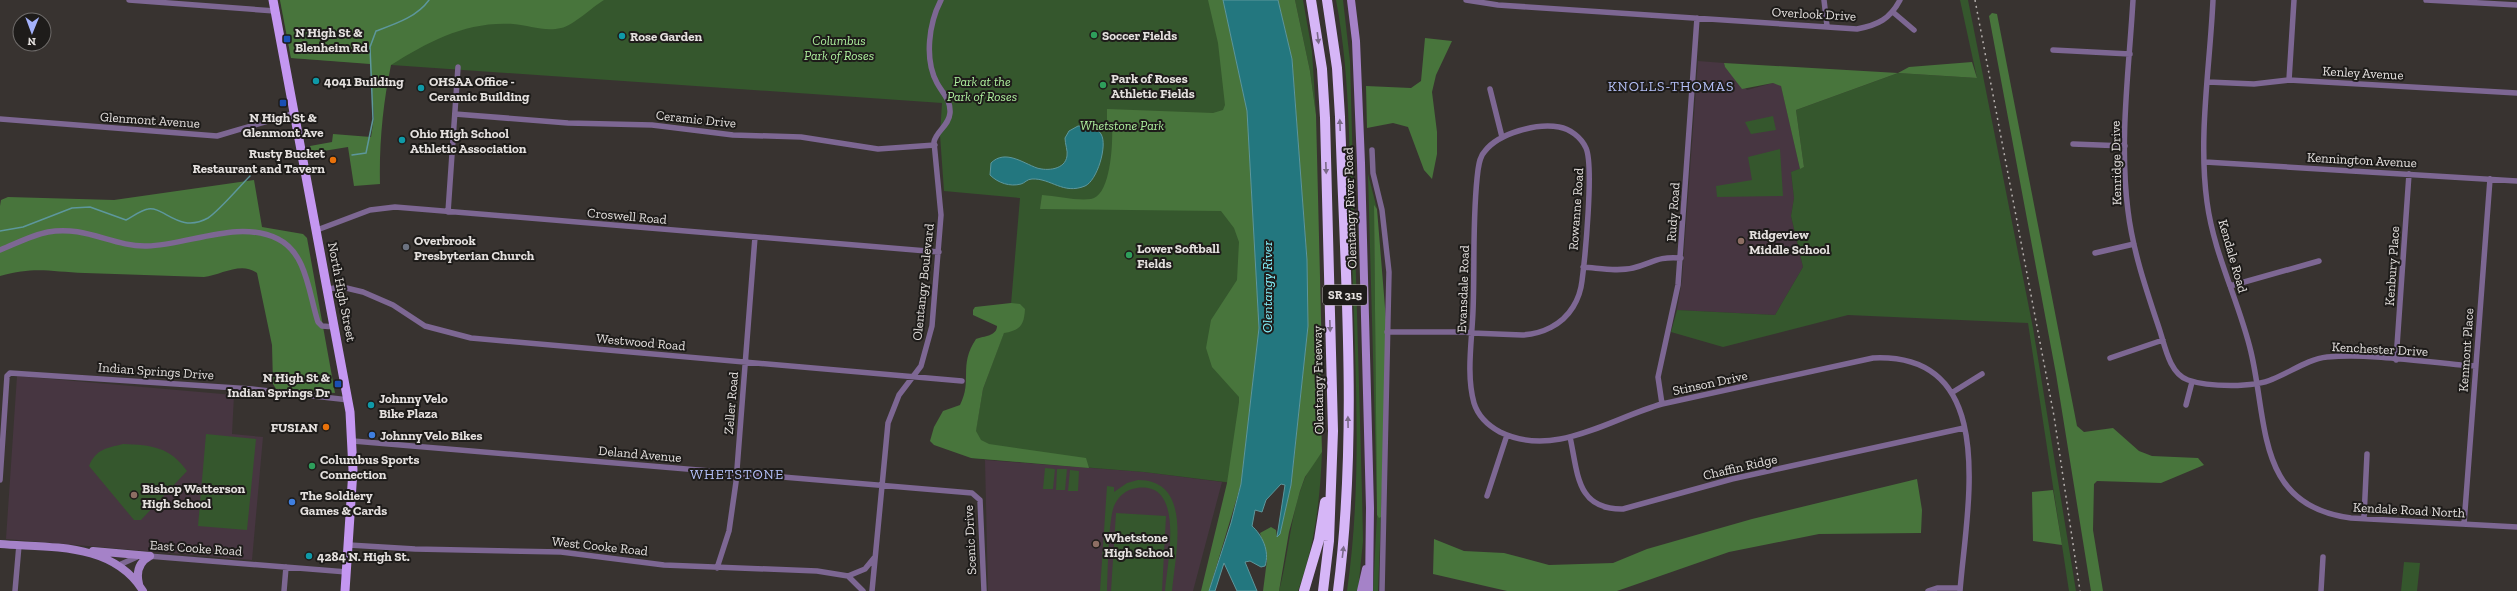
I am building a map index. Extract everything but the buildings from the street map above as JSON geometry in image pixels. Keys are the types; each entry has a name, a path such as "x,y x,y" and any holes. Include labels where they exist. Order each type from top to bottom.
{"highway":[{"name":"Olentangy Freeway","path":"1311,0 1322,69 1325,118 1333,431 1329,541 1323,591"},
{"name":"SR 315","path":"1327,0 1337,68 1340,117 1348,423 1346,512 1338,591"},
{"path":"1304,591 1323,519 1333,431"}],"main road":[{"name":"North High Street","path":"273,0 335,327 348,400 353,441 349,545 345,591"},
{"name":"Olentangy River Road","path":"1351,0 1356,41 1361,162 1370,508 1368,559 1369,591"},
{"path":"0,544 150,556"},
{"path":"74,550 105,558 119,565 141,588"},
{"path":"141,588 138,574 140,564 143,560 150,556"},
{"name":"Olentangy River Road","path":"1361,591 1368,559"}],"street":[{"path":"130,0 275,11"},
{"path":"935,145 935,138 946,127 950,114 949,101 937,83 932,66 931,34 934,14 941,0"},
{"name":"Overlook Drive","path":"1466,0 1498,5 1857,29 1873,26 1894,13"},
{"path":"1824,0 1827,26"},
{"path":"1900,0 1894,13 1914,30"},
{"name":"Kenridge Drive","path":"2133,0 2125,146 2125,188 2134,244 2140,269 2163,340 2174,368 2182,378 2192,382"},
{"name":"Kendale Road","path":"2214,0 2208,82 2205,162 2207,202 2213,231 2246,332 2274,466 2283,483 2302,502"},
{"path":"2289,80 2294,0"},
{"path":"2426,0 2517,5"},
{"name":"Rudy Road","path":"1662,404 1658,377 1678,285 1681,258 1697,18"},
{"path":"2053,50 2130,54"},
{"path":"448,212 458,67"},
{"name":"Kenley Avenue","path":"2208,82 2254,84 2289,80 2517,93"},
{"path":"1490,90 1502,137"},
{"name":"Glenmont Avenue","path":"0,119 217,136 295,113"},
{"name":"Ceramic Drive","path":"455,114 568,123 652,125 733,135 801,137 884,150 935,145"},
{"name":"Rowanne Road","path":"1472,333 1522,335 1548,329 1572,309 1580,290 1590,170 1588,155 1583,142 1574,133 1551,126 1502,137"},
{"name":"Evansdale Road","path":"1502,137 1493,142 1483,153 1478,170 1470,384 1474,404 1485,421 1507,435"},
{"path":"2073,144 2125,146"},
{"name":"Olentangy Boulevard","path":"872,591 888,423 899,395 921,366 932,326 939,252 941,205 935,145"},
{"name":"Olentangy River Road","path":"1372,150 1373,173 1382,210 1388,272 1387,425 1382,591"},
{"name":"Kennington Avenue","path":"2205,162 2517,181"},
{"name":"Kenbury Place","path":"2396,360 2409,174"},
{"name":"Kenmont Place","path":"2464,524 2490,179"},
{"name":"Croswell Road","path":"317,230 361,213 385,208 939,252"},
{"path":"0,250 48,232 79,231 144,246 170,245 233,233 265,235 279,239 289,247 298,258 318,322 322,326 335,327"},
{"name":"Zeller Road","path":"717,568 729,532 737,473 755,237"},
{"path":"2095,253 2134,244"},
{"path":"1583,266 1623,269 1642,265 1657,258 1681,258"},
{"path":"2230,286 2319,261"},
{"name":"Westwood Road","path":"328,289 342,287 363,292 393,305 425,326 471,338 962,381"},
{"path":"1387,332 1472,333"},
{"path":"2110,358 2163,340"},
{"name":"Stinson Drive","path":"1507,435 1543,440 1570,437 1592,431 1638,411 1662,404 1873,358 1904,359 1921,366 1940,378 1953,392"},
{"name":"Kenchester Drive","path":"2192,382 2257,384 2275,379 2310,361 2325,358 2396,360 2476,366"},
{"name":"Indian Springs Drive","path":"0,480 7,376 10,373 252,389 348,400"},
{"path":"1928,591 1937,588 1960,589 1970,480 1964,428 1953,392 1982,374"},
{"path":"2186,405 2192,382"},
{"name":"Chaffin Ridge","path":"1570,437 1579,480 1589,499 1606,508 1623,509 1732,479 1964,428"},
{"path":"1487,496 1507,435"},
{"name":"Deland Avenue","path":"353,441 972,493"},
{"path":"2364,518 2367,454"},
{"name":"Scenic Drive","path":"972,493 980,500 984,591"},
{"name":"Kendale Road North","path":"2302,502 2327,514 2364,518 2517,527"},
{"path":"15,591 19,545"},
{"name":"West Cooke Road","path":"349,545 415,549 561,552 664,565 817,571 848,576"},
{"path":"863,591 848,576 865,569 876,555"},
{"name":"East Cooke Road","path":"119,565 135,557 150,556 347,572"},
{"path":"2321,591 2322,557"},
{"path":"284,591 286,567"}],"shaded area":[{"path":"1698,61 1724,63 1725,67 1747,90 1773,83 1781,85 1800,169 1791,172 1794,198 1791,216 1803,267 1775,315 1677,310 1682,280"},
{"name":"Bishop Watterson High School","path":"17,376 234,395 232,434 263,437 252,560 6,539"},
{"name":"Whetstone High School","path":"985,460 1144,472 1222,482 1193,591 988,591"}],"green space":[{"name":"Whetstone Park","path":"280,0 1223,0 1247,111 1255,224 1241,484 1144,472 971,458 983,389 1010,316 1020,198 944,191 940,135 942,103 291,58"},
{"path":"280,0 604,0 566,27 543,29 513,24 496,24 464,29 434,41 391,65 382,124 380,184 354,186 348,147 311,153 310,146 332,142 333,134 371,137 374,117 370,64 291,58"},
{"path":"1208,0 1223,0 1247,111 1259,328 1241,484 1209,591 1201,591 1227,483 1239,402 1239,397 1212,367 1206,348 1211,320 1237,280 1239,242 1234,228 1221,211 1040,209 1042,195 1073,199 1091,199 1098,196 1103,189 1107,179 1112,144 1112,126 1107,122 1107,109 1213,113 1223,110 1225,105 1218,43"},
{"path":"1278,0 1295,0 1310,71 1316,115 1322,358 1320,380 1322,452 1305,477 1300,491 1289,532 1279,591 1263,591 1267,560 1260,533 1271,527 1276,530 1277,537 1280,534 1291,485 1308,326 1307,260 1292,59"},
{"path":"1295,0 1303,0 1312,51 1316,115 1310,71"},
{"path":"1336,0 1343,0 1350,61 1363,541 1358,591 1347,591 1355,508 1357,424 1349,128 1345,63"},
{"path":"1960,0 1968,0 2033,328 2076,591 2069,591 2028,323 1848,315 1723,347 1671,332 1677,310 1775,315 1803,267 1791,216 1794,198 1791,172 1804,167 1796,110 1898,73 1977,78"},
{"path":"1992,13 1997,14 2077,426 2084,432 2113,428 2139,451 2152,456 2198,458 2204,465 2161,483 2097,481 2094,484 2093,530 2103,591 2091,591 2056,374 1989,16"},
{"path":"1425,38 1452,41 1436,75 1432,92 1437,132 1437,154 1432,179 1424,170 1408,127 1393,123 1367,128 1366,86 1411,88 1421,81"},
{"path":"1972,62 1977,78 1898,73 1909,67"},
{"path":"1724,63 1898,73 1796,110 1804,167 1800,169 1781,86 1773,83 1742,89 1725,67"},
{"path":"1773,116 1776,130 1751,134 1745,122"},
{"path":"1780,149 1783,196 1717,197 1716,186 1752,180 1748,157"},
{"path":"1368,174 1377,209 1374,206 1377,504"},
{"path":"254,180 262,227 303,234 307,238 335,393 276,389 273,384 272,345 257,273 251,270 238,268 204,277 43,270 24,271 0,276 0,206 1,200 8,197 114,200"},
{"path":"1374,205 1377,209 1387,332 1381,517 1379,518 1377,515"},
{"path":"1011,303 1020,304 1025,309 1024,320 1017,329 1004,333 983,389 976,431 981,440 989,444 1086,458 1089,468 971,458 934,445 930,441 934,427 943,411 960,405 964,396 966,365 976,339 992,334 995,332 997,326 973,315 973,310 975,307"},
{"path":"206,434 256,439 247,530 198,526"},
{"path":"123,444 143,445 160,449 174,457 187,471 141,520 134,520 89,466 95,456 103,450"},
{"path":"1322,452 1316,523 1304,574 1298,591 1279,591 1300,492 1307,475"},
{"path":"1045,468 1055,469 1053,489 1043,489"},
{"path":"1057,469 1067,469 1065,490 1056,490"},
{"path":"1070,470 1079,471 1078,491 1068,491"},
{"path":"1917,479 1922,510 1921,533 1819,534 1729,552 1617,591 1507,591 1433,574 1434,539 1464,551 1504,553 1549,565 1613,563 1647,549 1752,519"},
{"path":"1138,480 1156,483 1167,492 1174,506 1177,522 1177,540 1172,591 1165,591 1170,544 1168,510 1162,497 1152,489 1137,488 1129,490 1123,494 1114,506 1109,535 1107,591 1100,591 1107,486 1114,487 1114,492 1127,483"},
{"path":"2053,490 2062,545 2033,541 2032,492"},
{"path":"1116,513 1166,516 1162,591 1111,591"},
{"path":"1377,515 1381,517 1378,591 1373,591"},
{"path":"2404,562 2420,563 2417,591 2401,591"}],"water":[{"name":"Olentangy River","path":"1223,0 1278,0 1292,59 1307,260 1308,326 1291,485 1280,534 1277,537 1285,485 1281,484 1266,500 1262,512 1255,510 1252,526 1259,534 1266,549 1265,566 1261,567 1250,561 1245,562 1257,591 1237,591 1224,563 1215,591 1209,591 1231,523 1241,484 1259,328 1247,111"},
{"path":"1078,126 1087,126 1096,129 1099,131 1103,139 1102,154 1097,170 1094,177 1085,186 1070,189 1039,179 1032,179 1017,185 1008,185 1000,182 990,175 991,163 1002,157 1014,158 1041,169 1059,167 1066,161 1067,152 1065,138 1069,131"}],"waterway":[{"path":"352,155 366,153 373,119 370,47 376,31 398,23 412,15 429,0"},
{"path":"0,231 23,227 72,208 90,207 126,220 145,210 154,209 180,221 189,223 198,222 213,215 250,176"}],"railway":[{"path":"1975,0 2054,416 2080,591"}],"place":[{"name":"Soccer Fields","path":"1094,35"},
{"name":"Rose Garden","path":"622,36"},
{"name":"N High St & Blenheim Rd","path":"287,39"},
{"name":"4041 Building","path":"316,81"},
{"name":"Park of Roses Athletic Fields","path":"1103,85"},
{"name":"OHSAA Office - Ceramic Building","path":"421,88"},
{"name":"N High St & Glenmont Ave","path":"283,103"},
{"name":"Ohio High School Athletic Association","path":"402,140"},
{"name":"Rusty Bucket Restaurant and Tavern","path":"333,160"},
{"name":"Ridgeview Middle School","path":"1741,241"},
{"name":"Overbrook Presbyterian Church","path":"406,247"},
{"name":"Lower Softball Fields","path":"1129,255"},
{"name":"N High St & Indian Springs Dr","path":"338,384"},
{"name":"Johnny Velo Bike Plaza","path":"371,405"},
{"name":"FUSIAN","path":"326,427"},
{"name":"Johnny Velo Bikes","path":"372,435"},
{"name":"Columbus Sports Connection","path":"312,466"},
{"name":"Bishop Watterson High School","path":"134,495"},
{"name":"The Soldiery Games & Cards","path":"292,502"},
{"name":"Whetstone High School","path":"1096,544"},
{"name":"4284 N. High St.","path":"309,556"}],"district":[{"name":"KNOLLS-THOMAS","path":"1671,86"},
{"name":"WHETSTONE","path":"737,474"}],"park label":[{"name":"Columbus Park of Roses","path":"839,48"},
{"name":"Park at the Park of Roses","path":"982,88"}]}
